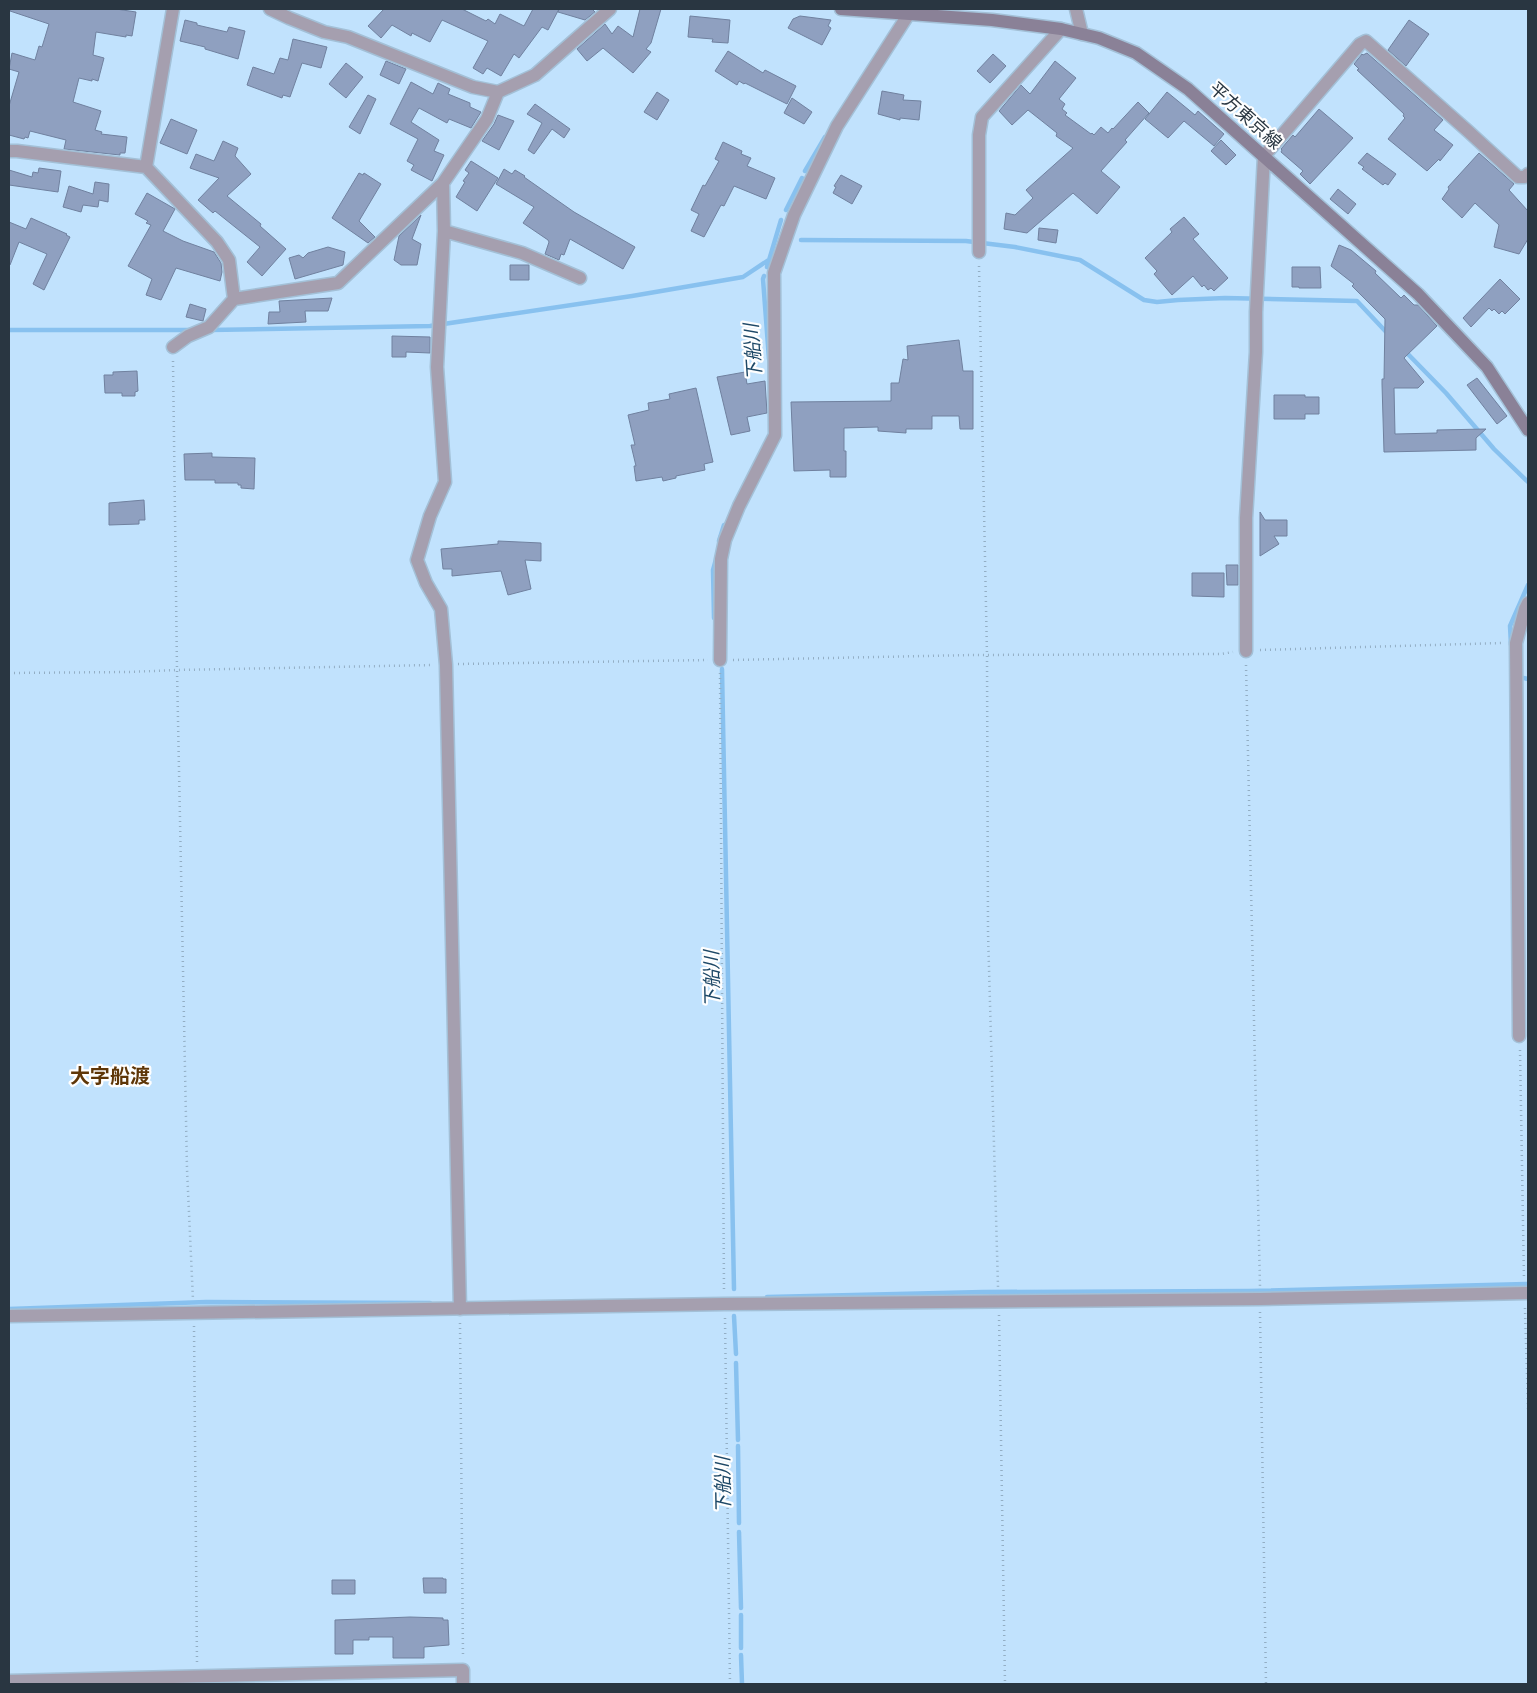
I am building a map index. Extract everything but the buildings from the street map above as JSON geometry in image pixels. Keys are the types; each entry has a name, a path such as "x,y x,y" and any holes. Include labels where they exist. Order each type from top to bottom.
{"main road":[{"name":"平方東京線","path":"841,9 992,20 1061,29 1099,38 1136,53 1188,89 1418,294 1487,367 1528,430"}],"street":[{"path":"146,167 173,9"},
{"path":"270,9 324,32 348,37 473,87 498,92 535,75 610,9"},
{"path":"1076,9 1082,34"},
{"path":"720,660 721,559 725,540 739,506 775,435 774,274 794,215 837,126 908,15"},
{"path":"979,252 979,135 982,116 1061,29"},
{"path":"1246,651 1246,518 1256,352 1257,287 1264,156 1360,44 1366,41 1518,177 1525,177 1528,174"},
{"path":"173,347 188,336 209,326 234,298 338,283 443,183 487,119 498,92"},
{"path":"9,151 146,167 217,242 230,260 234,298"},
{"path":"443,183 444,231 437,367 445,482 430,516 417,560 426,583 442,609 446,665 460,1308"},
{"path":"444,231 522,253 580,278"},
{"path":"1519,1036 1516,643 1528,603"},
{"path":"9,1316 724,1304 1260,1299 1526,1293"},
{"path":"9,1681 197,1678 463,1670 463,1684"}],"path":[{"path":"979,252 987,654 988,932 999,1301 1005,1684"},
{"path":"173,347 177,670 187,1169 194,1313 197,1678"},
{"path":"1266,1684 1246,651 1516,643"},
{"path":"720,660 724,1304 730,1684"},
{"path":"9,673 177,670"},
{"path":"1519,1036 1528,1409"},
{"path":"460,1308 463,1670"}],"waterway":[{"name":"下船川","path":"805,171 825,137"},
{"name":"下船川","path":"786,210 802,178"},
{"name":"下船川","path":"767,267 781,220"},
{"path":"801,240 966,241 1015,247 1080,260 1144,300 1157,302 1225,298 1357,301 1389,335"},
{"path":"210,330 430,326 632,296 743,277 770,259"},
{"name":"下船川","path":"764,276 769,359"},
{"path":"9,330 190,330"},
{"path":"1405,351 1446,393 1494,449 1528,482"},
{"name":"下船川","path":"719,541 724,525"},
{"name":"下船川","path":"714,618 713,570 716,559"},
{"path":"1511,645 1510,626 1528,585"},
{"name":"下船川","path":"722,669 734,1289"},
{"path":"1519,677 1528,679"},
{"path":"767,1297 983,1292 1249,1291 1528,1284"},
{"path":"9,1309 206,1302 430,1303"},
{"name":"下船川","path":"734,1316 736,1354"},
{"name":"下船川","path":"736,1363 738,1440"},
{"name":"下船川","path":"738,1446 739,1523"},
{"name":"下船川","path":"739,1532 741,1608"},
{"name":"下船川","path":"741,1615 741,1648"},
{"name":"下船川","path":"741,1655 742,1684"}],"district":[{"name":"大字船渡","path":"110,1077"}]}
